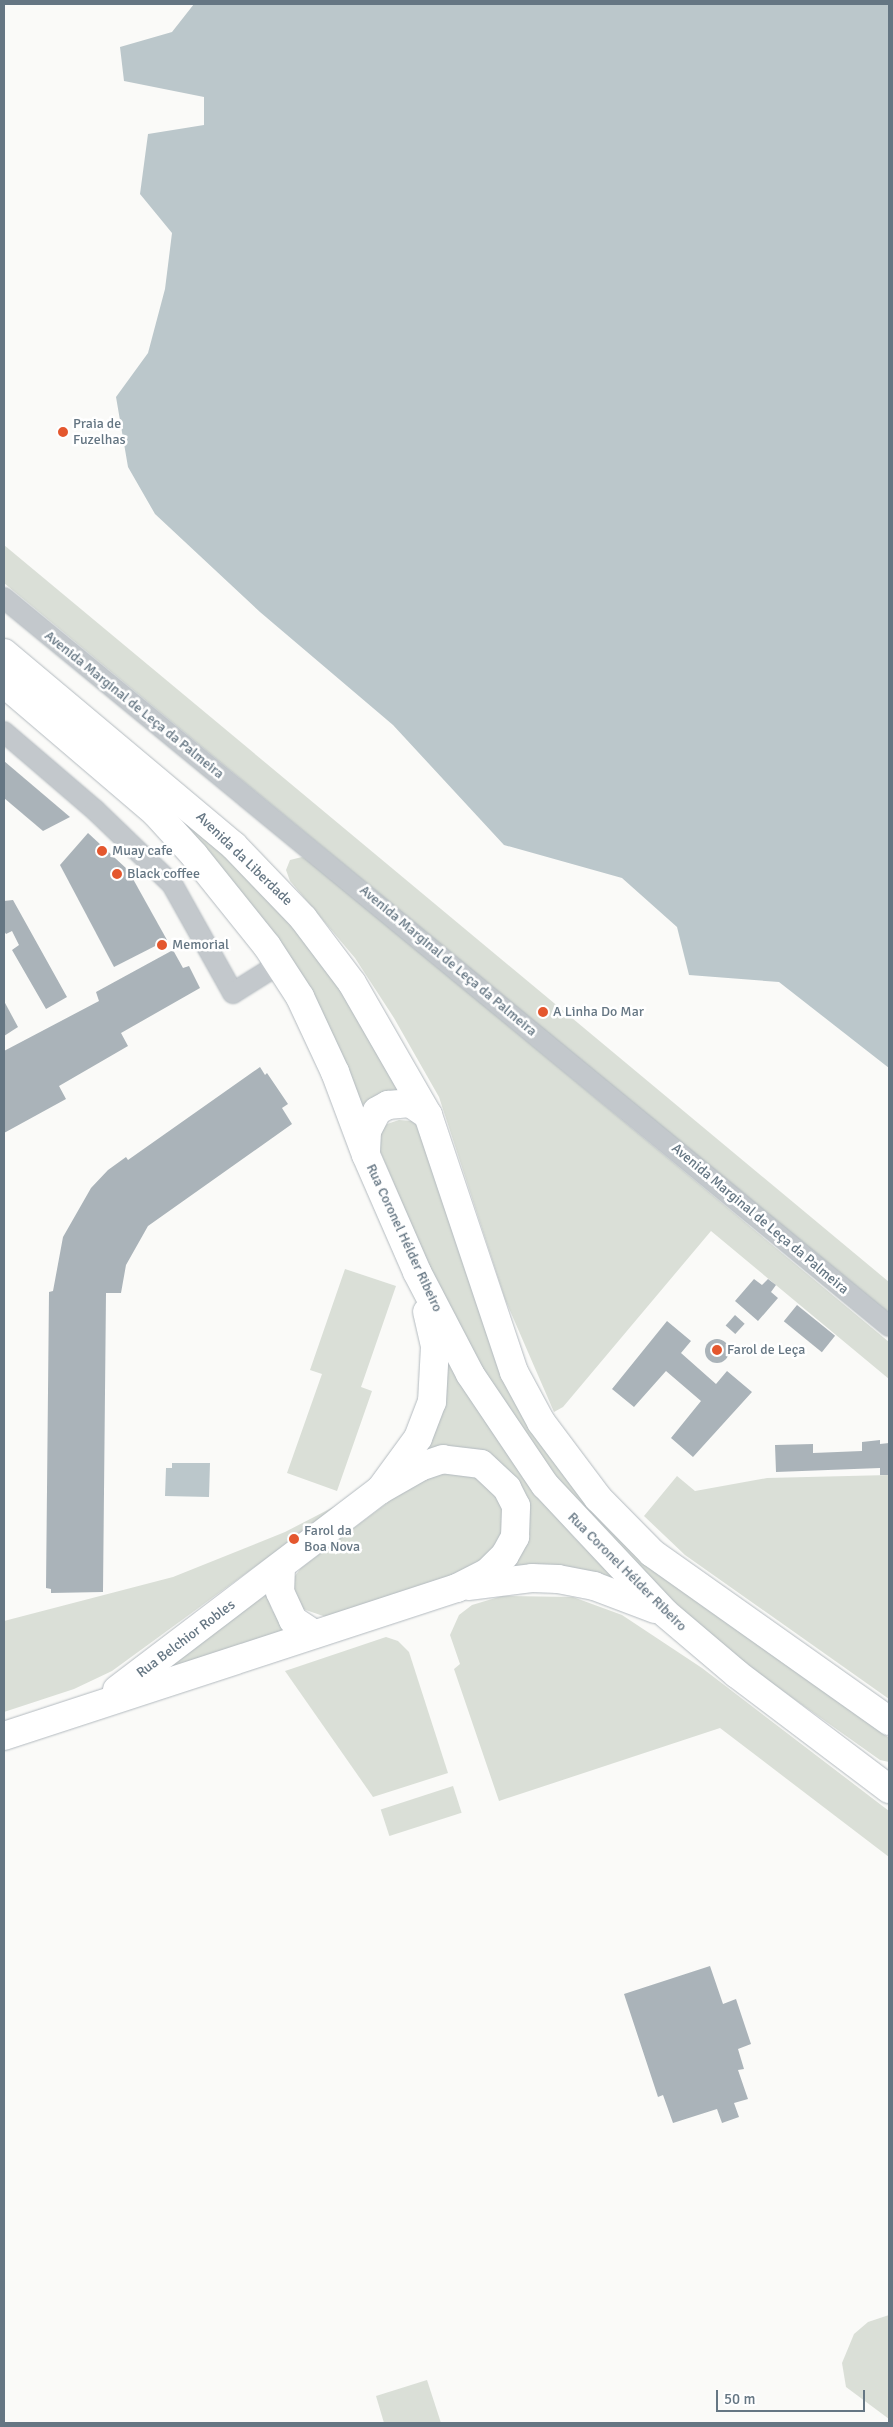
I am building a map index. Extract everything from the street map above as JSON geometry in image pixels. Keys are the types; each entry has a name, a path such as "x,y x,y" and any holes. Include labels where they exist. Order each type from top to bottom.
{"main road":[{"name":"Avenida da Liberdade","path":"4,653 212,826 303,918 352,983 428,1115"},
{"path":"4,683 155,812 194,854 279,964 300,997 335,1072 366,1155"},
{"name":"Rua Coronel Hélder Ribeiro","path":"428,1115 410,1103 388,1105 377,1111 367,1131 366,1155 417,1272 470,1374 545,1485 665,1613 737,1674 840,1749 889,1789"},
{"path":"428,1115 514,1372 541,1422 598,1498 652,1553 889,1721"},
{"name":"Rua Belchior Robles","path":"380,1490 418,1438 432,1402 436,1346 417,1272"},
{"name":"Rua Belchior Robles","path":"4,1736 457,1588 487,1573 505,1555 515,1538 516,1506 507,1488 481,1464 443,1459 420,1467 380,1490 130,1682 89,1708"},
{"path":"281,1566 280,1592 294,1620 314,1634"},
{"name":"Rua Belchior Robles","path":"457,1588 532,1578 558,1579 594,1586 665,1613"},
{"path":"840,1749 889,1774"}],"street":[{"name":"Avenida Marginal de Leça da Palmeira","path":"4,598 392,914 889,1326"},
{"path":"4,732 103,816 172,884 233,993 279,964"}],"shaded area":[{"path":"194,4 889,4 889,1068 779,982 689,975 677,927 622,878 504,845 393,725 260,612 155,514 128,467 116,397 148,353 165,289 172,233 140,194 148,134 204,125 204,97 124,81 120,47 172,32"},
{"path":"4,545 889,1282 889,1316 4,583"},
{"path":"124,762 167,799 284,912 333,974 404,1089 381,1094 362,1105 304,983"},
{"path":"302,857 313,863 889,1342 889,1379 711,1231 563,1407 554,1412 505,1299 439,1097 394,1018 355,958 290,881 286,870 290,860"},
{"path":"399,1120 412,1121 420,1128 517,1402 746,1635 889,1738 889,1762 880,1760 759,1674 699,1626 600,1531 532,1449 485,1377 439,1289 377,1144 379,1132 387,1124"},
{"path":"345,1269 396,1286 361,1387 372,1391 337,1491 287,1473 322,1374 310,1370"},
{"path":"445,1352 524,1475 573,1536 621,1585 503,1572 519,1551 497,1463 469,1448 449,1448 419,1456"},
{"path":"172,1463 210,1463 209,1497 165,1496 166,1468 172,1468"},
{"path":"451,1467 475,1472 493,1487 502,1505 504,1528 494,1552 471,1569 326,1617 303,1609 293,1589 294,1577 301,1568 424,1475"},
{"path":"889,1475 889,1699 685,1555 644,1516 677,1476 695,1491 767,1478"},
{"path":"345,1501 112,1671 74,1689 4,1712 4,1621 173,1577 285,1532"},
{"path":"268,1593 272,1610 288,1630 162,1670"},
{"path":"502,1596 573,1597 622,1615 702,1668 889,1811 889,1857 720,1728 499,1801 454,1669 460,1664 450,1635 459,1615 472,1605"},
{"path":"386,1637 398,1641 409,1652 448,1773 373,1797 285,1671"},
{"path":"453,1786 462,1813 389,1836 381,1809"},
{"path":"889,2315 889,2419 846,2387 842,2363 854,2334 868,2322"},
{"path":"427,2380 441,2423 384,2423 376,2396"}],"building":[{"path":"4,761 70,817 43,831 4,798"},
{"path":"88,833 128,870 167,940 114,967 60,865"},
{"path":"13,900 67,997 46,1009 12,950 19,945 12,931 6,934 4,931 4,901"},
{"path":"173,950 183,968 189,966 200,988 121,1033 128,1046 59,1086 66,1099 4,1133 4,1051 99,1001 96,992"},
{"path":"4,1001 18,1027 4,1036"},
{"path":"260,1067 265,1075 267,1073 288,1104 282,1108 292,1124 148,1226 126,1265 121,1293 106,1293 103,1592 51,1593 51,1589 46,1588 49,1292 53,1291 63,1237 91,1188 108,1170 126,1157 128,1160"},
{"path":"754,1279 762,1285 768,1279 776,1285 771,1292 778,1298 758,1321 735,1301"},
{"path":"797,1305 835,1336 822,1352 784,1321"},
{"path":"735,1315 745,1324 735,1334 726,1325"},
{"path":"667,1321 691,1341 681,1353 716,1384 727,1371 752,1392 693,1457 671,1438 701,1401 666,1371 634,1407 612,1389"},
{"name":"Farol de Leça","path":"717,1339 726,1342 729,1351 726,1360 717,1363 708,1360 705,1351 708,1342"},
{"path":"880,1440 880,1444 889,1443 889,1475 880,1475 880,1468 776,1472 775,1445 813,1444 813,1453 862,1451 862,1442"},
{"path":"710,1966 723,2004 736,1999 751,2044 738,2049 744,2069 738,2070 748,2099 734,2103 739,2117 722,2123 717,2109 673,2123 663,2095 658,2097 624,1994"}],"place":[{"name":"Praia de Fuzelhas","path":"63,432"},
{"name":"Muay cafe","path":"102,851"},
{"name":"Black coffee","path":"117,874"},
{"name":"Memorial","path":"162,945"},
{"name":"A Linha Do Mar","path":"543,1012"},
{"name":"Farol de Leça","path":"717,1350"},
{"name":"Farol da Boa Nova","path":"294,1539"}]}
